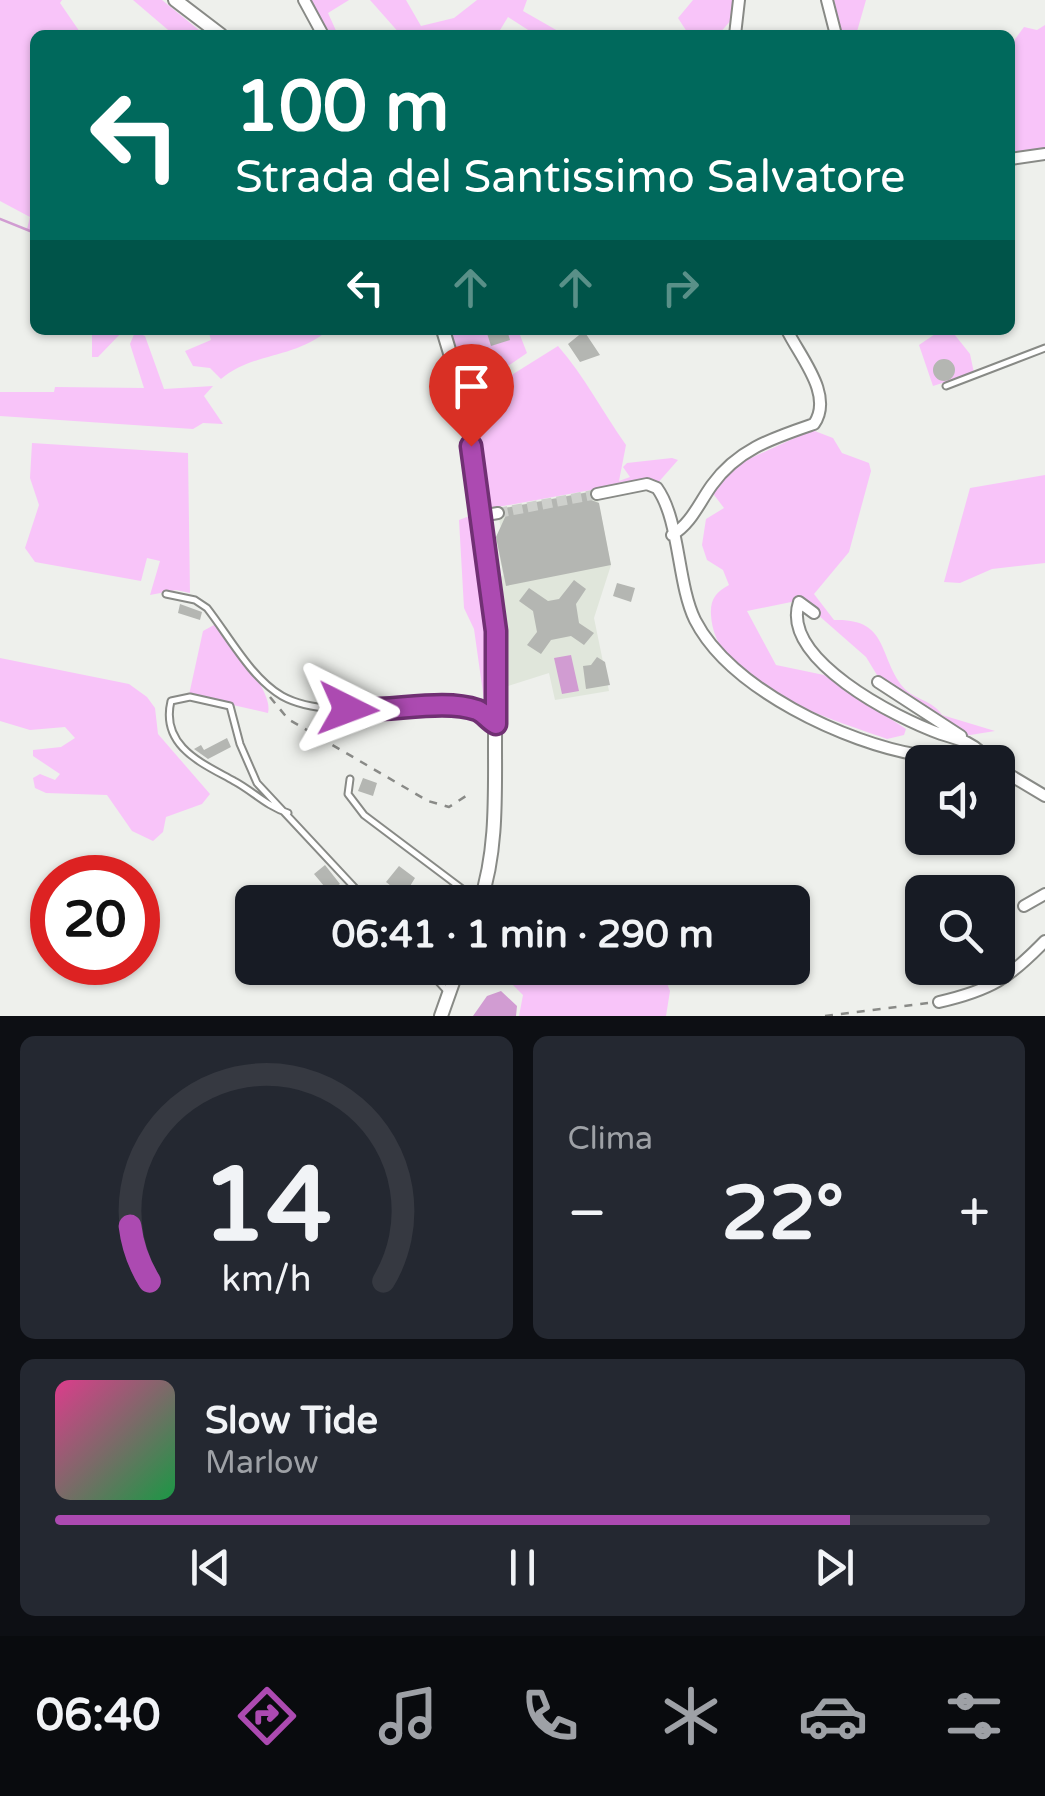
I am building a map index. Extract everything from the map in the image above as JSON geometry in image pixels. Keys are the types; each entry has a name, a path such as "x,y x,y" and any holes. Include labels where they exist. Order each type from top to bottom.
{"street":[{"path":"175,0 214,30"},
{"path":"304,0 320,30"},
{"path":"735,30 738,0"},
{"path":"826,0 835,30"},
{"path":"1015,159 1045,154"},
{"path":"445,335 465,399 496,631 495,806 483,885"},
{"path":"672,534 683,528 714,483 748,449 814,424 819,416 818,392 790,335"},
{"path":"597,494 647,484 656,488 694,618 708,640 758,687 795,709 905,752"},
{"path":"480,516 498,512"},
{"path":"814,613 799,602 794,616 804,644 818,662 888,709 943,735 966,739"},
{"path":"878,682 973,745"},
{"path":"1015,778 1045,796"},
{"path":"1024,906 1045,894"},
{"path":"939,1002 986,991 1010,976 1045,940"},
{"path":"442,1016 452,985"}],"lane":[{"path":"946,386 1045,348"},
{"path":"166,594 195,600 207,608 264,681 282,696 307,704 388,712 457,706 484,713 496,724"},
{"path":"288,813 200,767 172,727 170,702 190,697 230,706 240,744 257,783 288,813 353,885"},
{"path":"350,779 348,794 364,815 457,885"},
{"path":"441,985 449,994"}],"path":[{"path":"264,681 274,705 288,719 428,801 449,807 469,794"},
{"path":"825,1016 939,1002"}],"shaded area":[{"path":"0,0 62,0 60,3 79,30 30,30 30,217 0,201"},
{"path":"133,0 162,0 199,30 168,30"},
{"path":"310,0 349,0 328,13 336,30 323,30"},
{"path":"370,0 406,0 421,26 454,18 477,0 527,0 523,11 556,30 528,30 508,17 500,30 397,30"},
{"path":"693,0 735,0 733,18 722,30 686,30 678,18"},
{"path":"834,0 866,0 857,30 841,30"},
{"path":"1045,25 1045,150 1015,154 1015,39 1024,27 1037,30"},
{"path":"92,335 119,335 98,357 92,357"},
{"path":"134,335 145,336 164,389 213,386 204,396 223,424 203,423 193,429 0,416 0,392 54,392 55,387 144,388 130,344"},
{"path":"210,335 321,335 302,346 233,370 221,379 210,368 193,366 185,351 211,340"},
{"path":"450,335 520,335 527,353 469,393"},
{"path":"934,335 955,335 970,354 974,373 933,386 919,345"},
{"path":"558,346 626,445 619,481 630,477 623,467 627,463 678,460 656,485 618,485 487,509 470,401"},
{"path":"812,430 833,438 842,453 869,463 871,471 849,552 814,594 834,620 852,621 873,632 907,691 942,715 995,731 964,736 902,697 877,675 866,657 801,600 747,611 776,665 824,675 906,729 904,735 887,739 779,696 732,662 717,640 711,615 713,600 729,585 723,570 707,560 702,545 706,519 724,508 711,491 725,470"},
{"path":"32,443 188,453 190,593 176,590 150,595 160,561 147,558 141,581 35,562 25,548 39,505 30,478"},
{"path":"1045,475 1045,563 992,569 960,583 944,582 970,488"},
{"path":"596,490 611,565 594,618 609,691 555,700 549,673 505,687 497,581 503,575 496,537 501,529 497,509"},
{"path":"472,515 490,656 490,715 485,707 474,629 464,608 459,520"},
{"path":"214,625 257,680 268,703 268,713 189,695 203,631"},
{"path":"571,655 579,691 562,694 554,658"},
{"path":"0,658 129,684 147,697 155,708 158,734 210,794 202,804 166,817 163,832 153,841 132,831 107,795 46,793 35,788 33,778 40,774 55,780 60,774 33,756 33,750 61,747 75,738 65,727 30,730 0,721"},
{"path":"513,985 668,985 670,991 666,1016 519,1016 523,995"},
{"path":"501,991 517,1006 516,1016 473,1016 487,996"}],"building":[{"path":"488,335 508,335 510,340 491,346"},
{"path":"579,335 587,335 600,355 580,362 568,344"},
{"path":"944,359 952,362 952,378 944,381 936,378 933,370 936,362"},
{"path":"589,492 591,500 599,503 611,565 506,586 496,537 506,515 505,508"},
{"path":"574,580 586,589 576,604 579,623 594,633 584,645 571,636 551,640 541,654 527,645 537,632 533,611 519,601 529,588 548,601 559,599"},
{"path":"617,583 635,588 631,602 613,596"},
{"path":"180,604 202,612 200,620 178,613"},
{"path":"597,657 605,662 610,685 586,689 583,666 591,665"},
{"path":"227,738 231,747 208,759 194,749 201,745 204,750"},
{"path":"363,778 377,783 373,796 358,791"},
{"path":"325,865 340,884 323,885 314,874"},
{"path":"399,866 415,878 411,885 386,882"}],"waterway":[{"path":"0,219 30,231"}],"tunnel":[{"path":"498,513 597,494"}],"route":[{"path":"348,709 388,712 457,706 484,713 496,724 496,631 471,446"}]}
